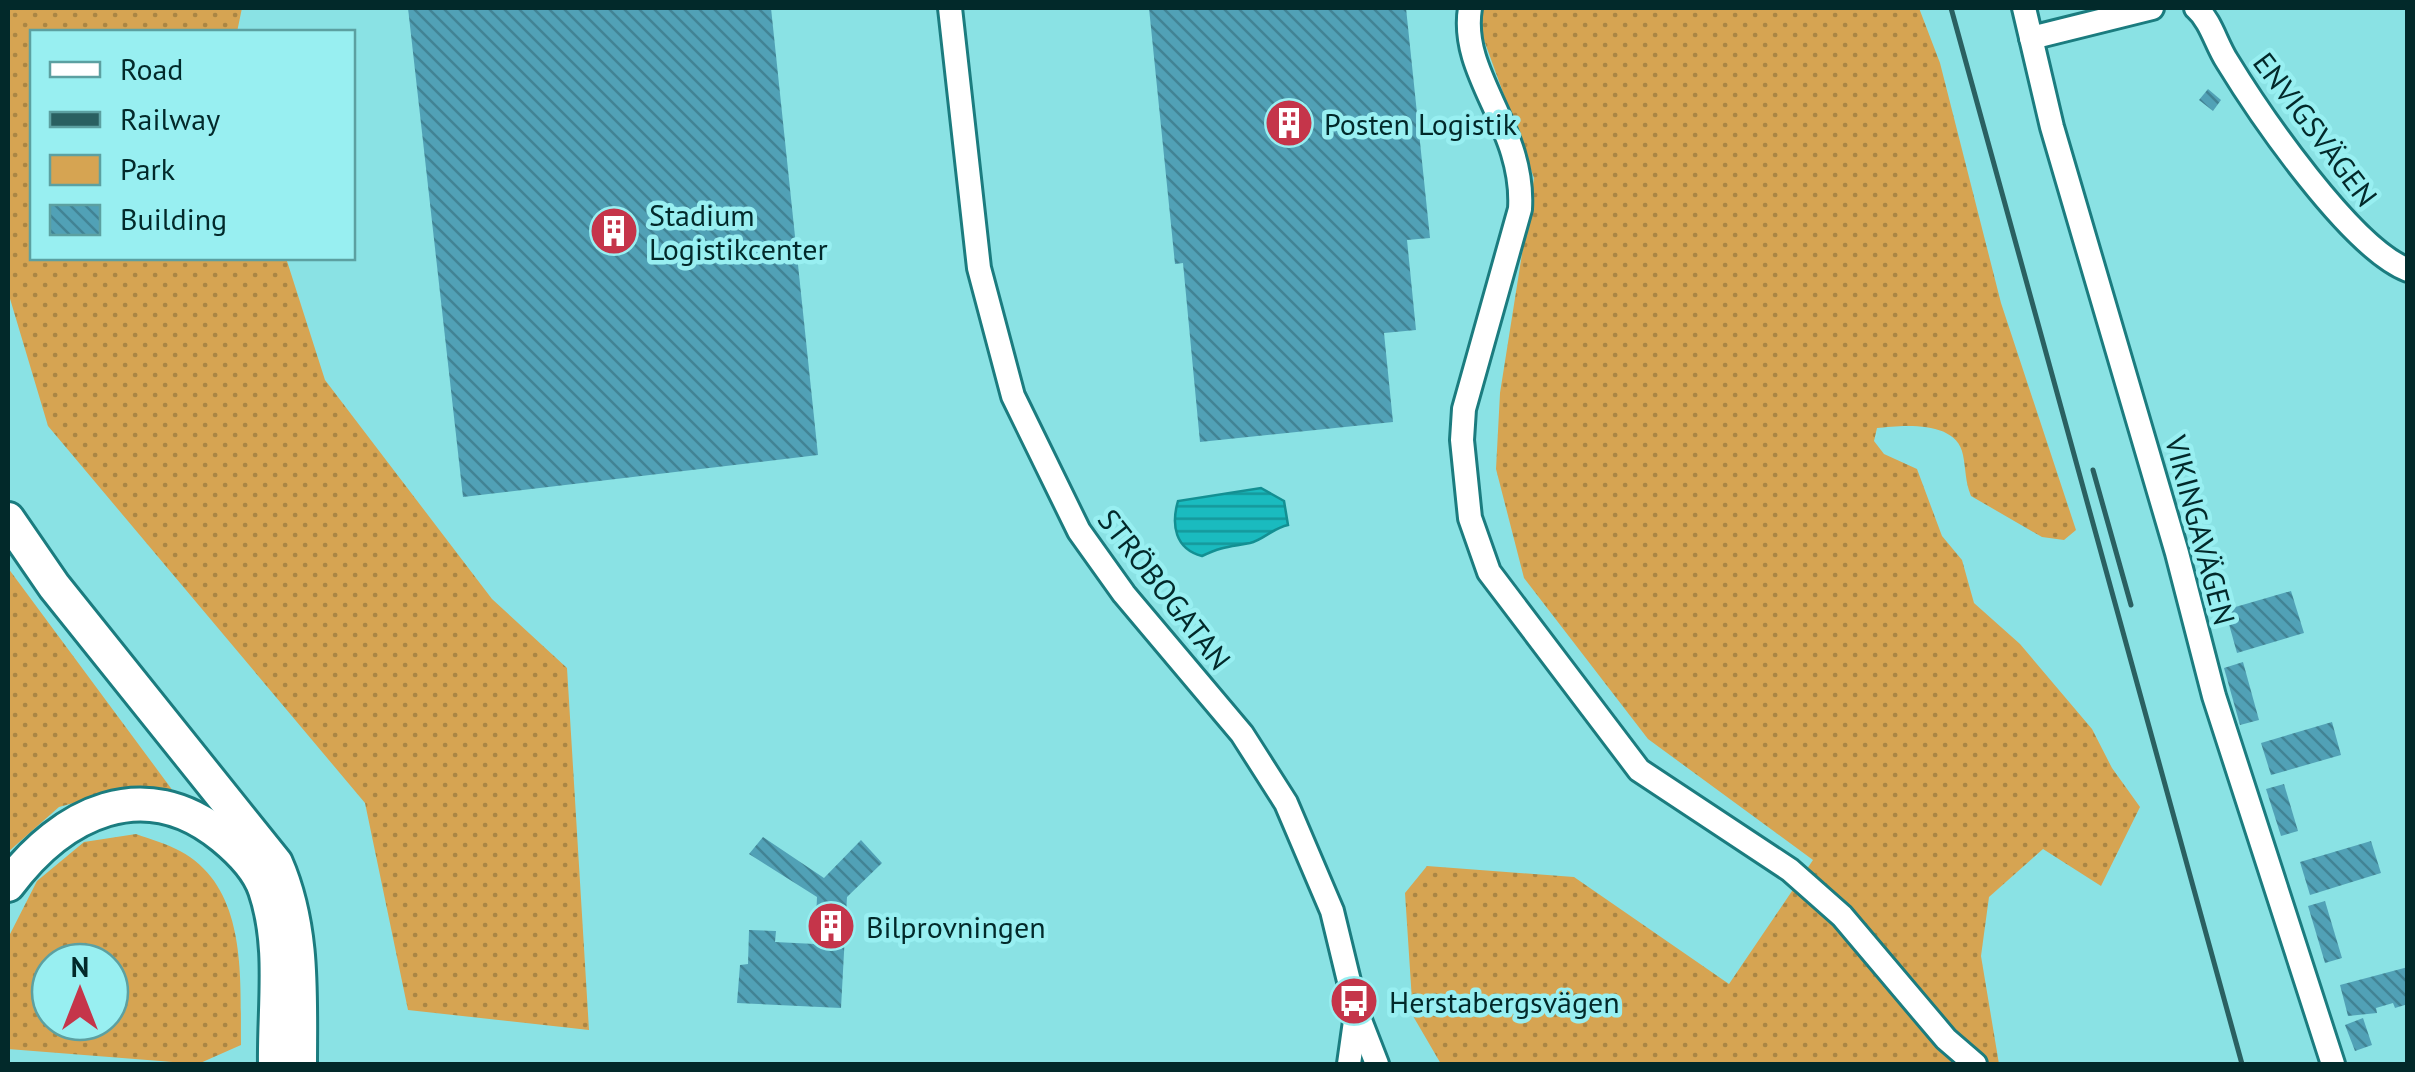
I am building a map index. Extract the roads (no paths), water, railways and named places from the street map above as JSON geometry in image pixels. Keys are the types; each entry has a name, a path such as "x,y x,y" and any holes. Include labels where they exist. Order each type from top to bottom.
{"highway":[{"path":"8,519 54,586 276,862 291,898 298,941 300,1064"},
{"path":"8,884 27,859 64,826 122,805 166,808 208,825 241,852 256,874 276,924 275,1064"}],"street":[{"name":"STRÖBOGATAN","path":"950,8 979,268 1013,396 1079,532 1124,594 1242,734 1286,803 1332,911 1356,1010 1377,1064"},
{"path":"1470,8 1473,56 1510,134 1521,183 1520,209 1464,409 1462,440 1470,518 1489,572 1639,770 1790,870 1842,916 1946,1039 1974,1064"},
{"name":"VIKINGAVÄGEN","path":"2024,8 2052,127 2173,538 2214,696 2333,1064"},
{"path":"2031,38 2152,8"},
{"name":"ENVIGSVÄGEN","path":"2196,8 2258,109 2338,210 2390,263 2408,270"},
{"name":"STRÖBOGATAN","path":"1349,1064 1356,1010"}],"water":[{"path":"1261,488 1284,501 1288,525 1255,541 1202,556 1181,542 1175,527 1178,501"}],"railway":[{"path":"1951,8 2242,1064"},
{"path":"2093,470 2131,605"}],"place":[{"name":"Posten Logistik","path":"1289,123"},
{"name":"Stadium Logistikcenter","path":"614,231"},
{"name":"Bilprovningen","path":"831,926"},
{"name":"Herstabergsvägen","path":"1354,1001"}]}
